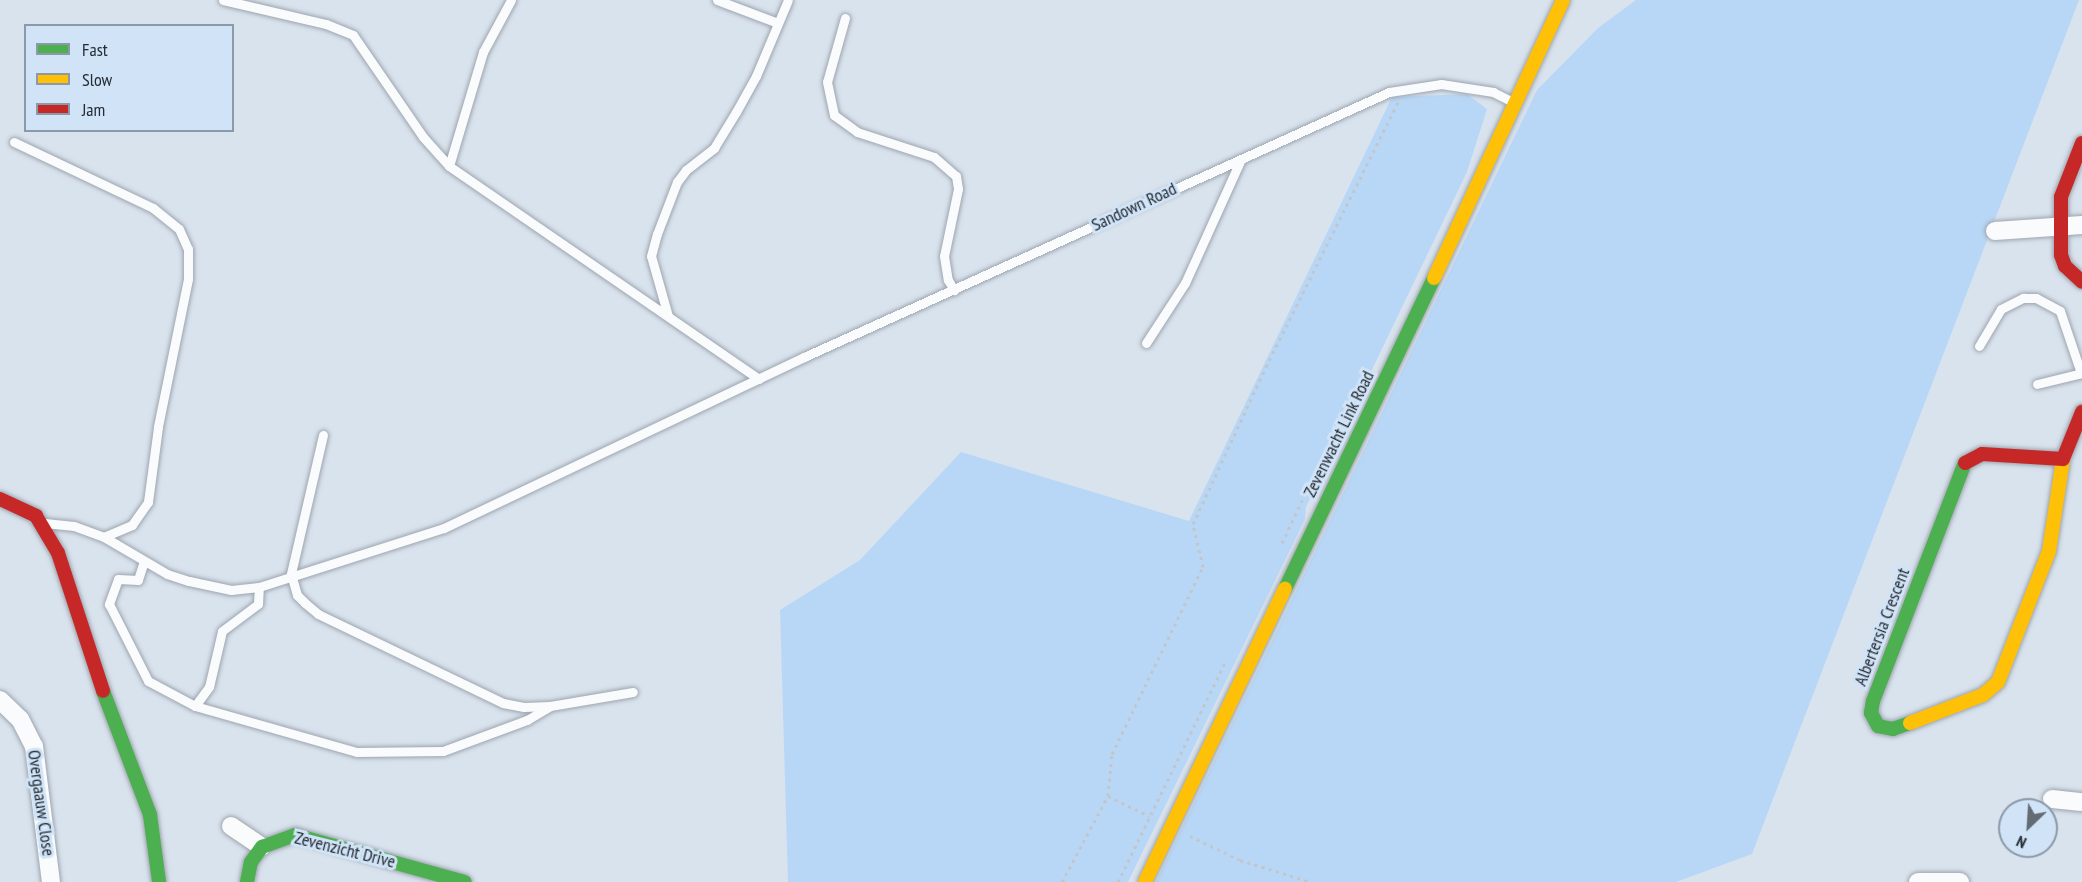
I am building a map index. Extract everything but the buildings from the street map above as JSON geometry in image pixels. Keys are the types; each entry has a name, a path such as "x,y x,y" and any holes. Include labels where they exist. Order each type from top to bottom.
{"street":[{"name":"Zevenwacht Link Road","path":"1145,882 1517,104 1563,0"},
{"path":"2082,143 2061,197 2062,259 2082,282"},
{"path":"1995,231 2082,225"},
{"name":"Albertersia Crescent","path":"2063,459 1982,454 1965,463 1873,700 1871,713 1878,726 1893,729 1983,695 1998,682 2049,551 2063,459 2082,412"},
{"path":"0,499 20,506 43,523 70,584 102,689 150,815 159,882"},
{"name":"Overgaauw Close","path":"0,700 20,719 34,746 51,882"},
{"path":"2058,800 2082,802"},
{"path":"231,826 262,847 251,862 247,882"},
{"name":"Zevenzicht Drive","path":"262,847 278,838 304,837 432,878 465,882"},
{"path":"1918,882 1960,882"}],"lane":[{"path":"223,0 326,24 353,35 423,137 449,166 759,379"},
{"path":"449,166 481,57 511,0"},
{"path":"717,0 778,23"},
{"path":"668,316 651,256 657,234 677,182 720,139 756,76 788,0"},
{"path":"845,18 828,82 834,115 857,132 934,157 956,176 958,189 944,256 948,280 954,290"},
{"name":"Sandown Road","path":"43,523 74,526 105,537 144,561 189,581 231,590 259,587 291,574 444,528 759,379 1241,159 1306,127 1402,89 1441,84 1466,86 1493,92 1517,104"},
{"path":"14,142 153,208 179,229 188,249 188,279 158,427 148,502 132,525 105,537"},
{"path":"1146,342 1158,329 1185,283 1241,159"},
{"path":"1979,346 2001,309 2023,298 2036,298 2060,311 2082,373 2037,384"},
{"path":"323,435 291,574 297,595 318,614 486,696 524,707 633,692"},
{"path":"144,561 138,580 118,579 109,604 148,681 195,706 368,752 443,751 527,720 550,705"},
{"path":"195,706 209,687 222,632 258,604 259,587"}],"path":[{"path":"1062,882 1108,796 1113,754 1203,567 1193,524 1236,429 1402,89"},
{"path":"1108,796 1240,860 1311,882"}],"shaded area":[{"path":"1636,0 2079,0 1752,854 1676,882 1156,882 1537,90 1598,28"},
{"path":"1467,94 1487,109 1467,172 1306,507 1305,519 1128,882 788,882 780,610 860,560 961,452 1189,521 1392,97"}],"traffic: fast":[{"path":"1285,589 1434,278"},
{"path":"1910,723 1893,729 1878,726 1871,713 1873,701 1965,463"},
{"path":"103,691 150,815 159,882"},
{"path":"247,882 251,862 262,847 295,835 465,882"}],"traffic: slow":[{"path":"1434,278 1563,0"},
{"path":"1910,723 1983,695 1998,682 2049,551 2063,459"},
{"path":"1145,882 1285,589"}],"traffic: jam":[{"path":"2082,143 2061,197 2061,255 2065,266 2082,282"},
{"path":"1965,463 1982,454 2063,459 2082,412"},
{"path":"0,499 36,516 58,553 103,691"}]}
